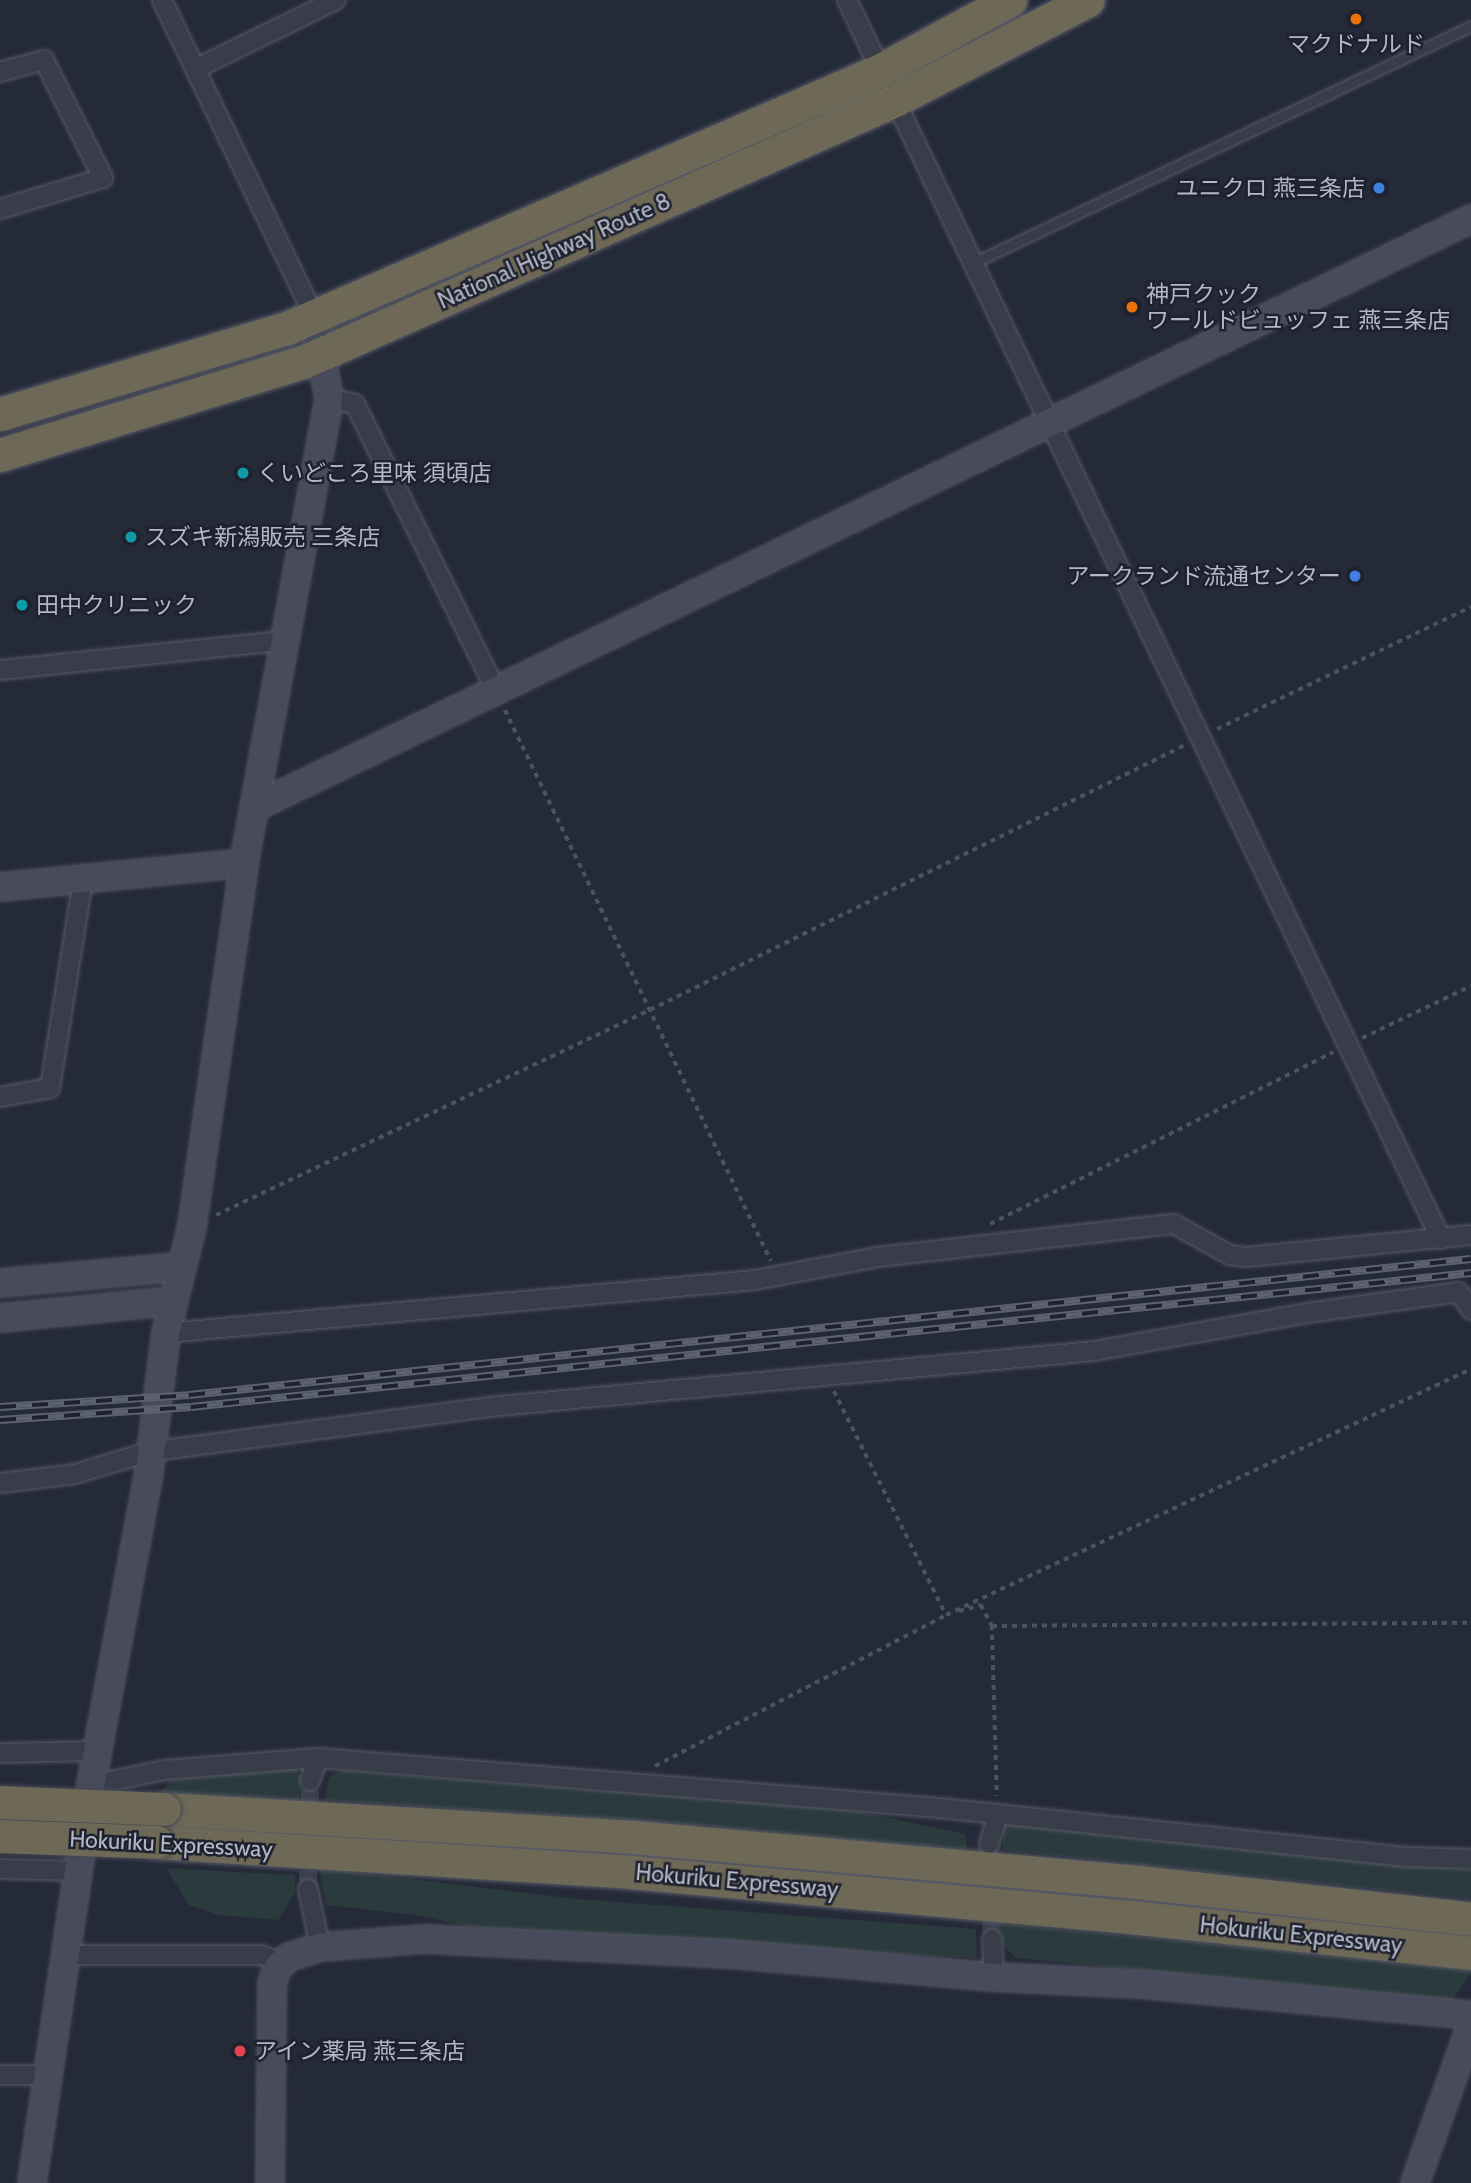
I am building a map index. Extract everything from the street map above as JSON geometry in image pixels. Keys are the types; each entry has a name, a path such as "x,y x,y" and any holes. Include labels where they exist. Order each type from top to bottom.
{"highway":[{"name":"National Highway Route 8","path":"0,414 121,381 314,316 881,69 1010,0"},
{"name":"National Highway Route 8","path":"0,454 144,414 323,353 895,100 1088,0"},
{"name":"Hokuriku Expressway","path":"0,1802 633,1837 1138,1882 1471,1919"},
{"name":"Hokuriku Expressway","path":"0,1836 157,1842 645,1873 1130,1916 1471,1953"}],"street":[{"path":"32,2183 51,2075 91,1785 148,1478 148,1452 166,1333 192,1226 244,863 329,398 323,353 314,316 162,0"},
{"path":"195,69 335,0"},
{"path":"847,0 1441,1238"},
{"path":"0,72 44,60 103,178 0,209"},
{"path":"255,807 497,692 1050,419 1471,219"},
{"path":"329,398 355,404 497,692"},
{"path":"0,670 283,641"},
{"path":"0,887 244,863"},
{"path":"0,1097 50,1088 83,879"},
{"path":"166,1333 779,1277 878,1257 1174,1224 1230,1255 1245,1257 1471,1236"},
{"path":"0,1283 181,1267"},
{"path":"0,1483 75,1474 148,1452 499,1406 1094,1351 1307,1313 1459,1292 1471,1310"},
{"path":"0,1318 173,1301"},
{"path":"0,1753 97,1751"},
{"path":"91,1785 166,1770 318,1758 998,1814 1410,1857 1471,1859"},
{"path":"310,1781 318,1758"},
{"path":"989,1844 998,1814"},
{"path":"0,1869 79,1871"},
{"path":"308,1889 320,1947"},
{"path":"270,2183 272,1983 282,1963 300,1950 320,1947 425,1939 732,1954 994,1977 1141,1984 1471,2015"},
{"path":"992,1939 994,1977"},
{"path":"67,1955 262,1955 282,1963"},
{"path":"1415,2183 1471,2026"},
{"path":"0,2075 51,2075"}],"lane":[{"path":"973,262 1471,26"}],"path":[{"path":"192,1226 650,1010 1471,607"},
{"path":"497,692 779,1277"},
{"path":"988,1226 1471,986"},
{"path":"620,1783 946,1615 1471,1369"},
{"path":"827,1376 946,1615"},
{"path":"946,1615 981,1605 992,1626 998,1814"},
{"path":"992,1626 1471,1623"}],"shaded area":[{"path":"294,1766 303,1780 298,1806 160,1794 174,1775"},
{"path":"340,1770 851,1810 965,1834 968,1856 710,1826 325,1800 329,1777"},
{"path":"1012,1818 1471,1870 1471,1899 1003,1850 1003,1827"},
{"path":"166,1868 295,1875 295,1893 278,1920 219,1915 189,1905"},
{"path":"319,1868 577,1899 976,1929 977,1958 516,1936 415,1915 326,1905"},
{"path":"1000,1924 1471,1968 1471,1974 1452,2000 1016,1958 1003,1946"}],"tunnel":[{"path":"308,1889 310,1781"},
{"path":"990,1861 992,1939"}],"railway":[{"path":"0,1407 189,1395 1471,1259"},
{"path":"0,1420 191,1407 1471,1273"}],"place":[{"name":"マクドナルド","path":"1356,19"},
{"name":"ユニクロ 燕三条店","path":"1379,188"},
{"name":"神戸クック ワールドビュッフェ 燕三条店","path":"1132,307"},
{"name":"くいどころ里味 須頃店","path":"243,473"},
{"name":"スズキ新潟販売 三条店","path":"131,537"},
{"name":"アークランド流通センター","path":"1355,576"},
{"name":"田中クリニック","path":"22,605"},
{"name":"アイン薬局 燕三条店","path":"240,2051"}]}
